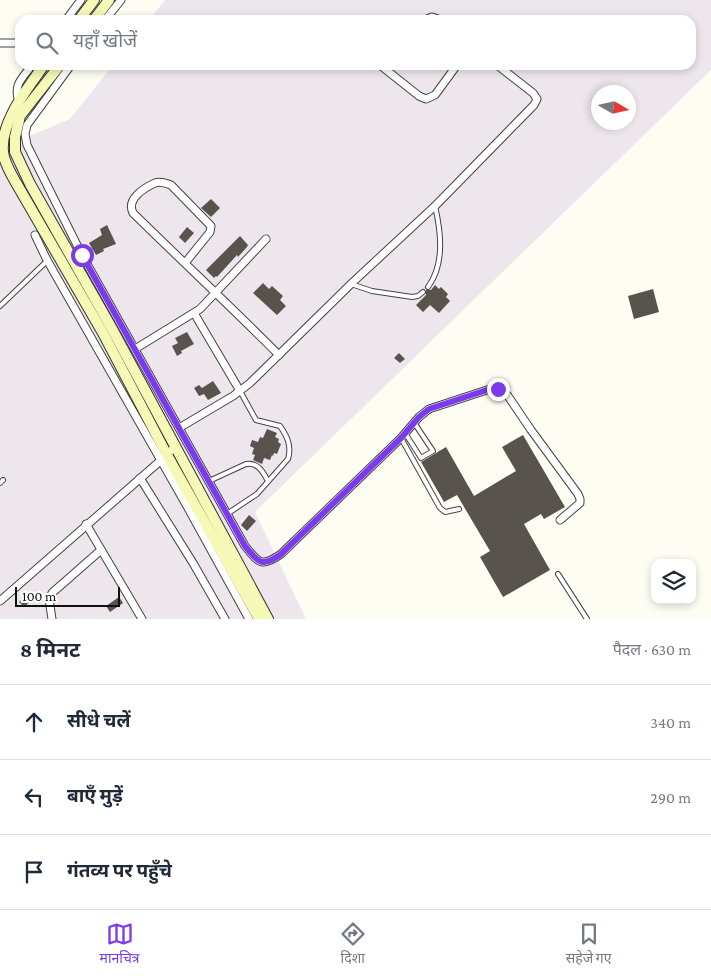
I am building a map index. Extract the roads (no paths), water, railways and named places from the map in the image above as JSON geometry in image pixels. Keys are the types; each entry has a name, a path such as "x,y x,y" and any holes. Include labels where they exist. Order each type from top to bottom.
{"street":[{"path":"70,15 81,0"},
{"path":"83,15 94,0"},
{"path":"98,15 109,0"},
{"path":"109,15 121,0"},
{"path":"0,43 15,43"},
{"path":"19,102 16,93 17,85 28,70"},
{"path":"41,70 12,113 1,137 4,157 103,334 164,458 249,619"},
{"path":"56,70 20,116 15,137 15,152 268,619"},
{"path":"67,70 30,119 25,134 27,145 82,255 245,546 256,559 261,563 266,563 281,554 429,409 490,389 502,390 508,396 580,499 577,506 560,520"},
{"path":"389,70 419,96 426,99 435,95 453,70"},
{"path":"179,428 240,391 435,206 534,106 537,99 533,93 503,70"},
{"path":"1,137 15,137"},
{"path":"185,263 210,232 211,226 171,186 165,183 155,183 134,198 131,209 185,263 216,292 279,355"},
{"path":"38,197 50,190"},
{"path":"35,235 47,260 259,619"},
{"path":"135,350 194,312 216,292 266,239"},
{"path":"194,312 240,391"},
{"path":"0,601 86,524 164,458 175,446"},
{"path":"140,478 193,563 225,619"},
{"path":"86,524 142,619"},
{"path":"52,619 49,599 52,593 101,550"}],"lane":[{"path":"428,288 435,273 440,254 440,229 435,206"},
{"path":"0,306 47,260"},
{"path":"351,284 372,291 412,297 418,296 423,292"},
{"path":"228,514 257,494 288,459 290,452 286,434 280,426 256,420 240,391"},
{"path":"403,436 422,458 433,451 415,424"},
{"path":"403,436 440,508 445,512 459,509"},
{"path":"209,481 250,463 262,470 268,481"},
{"path":"558,574 586,619"}]}
